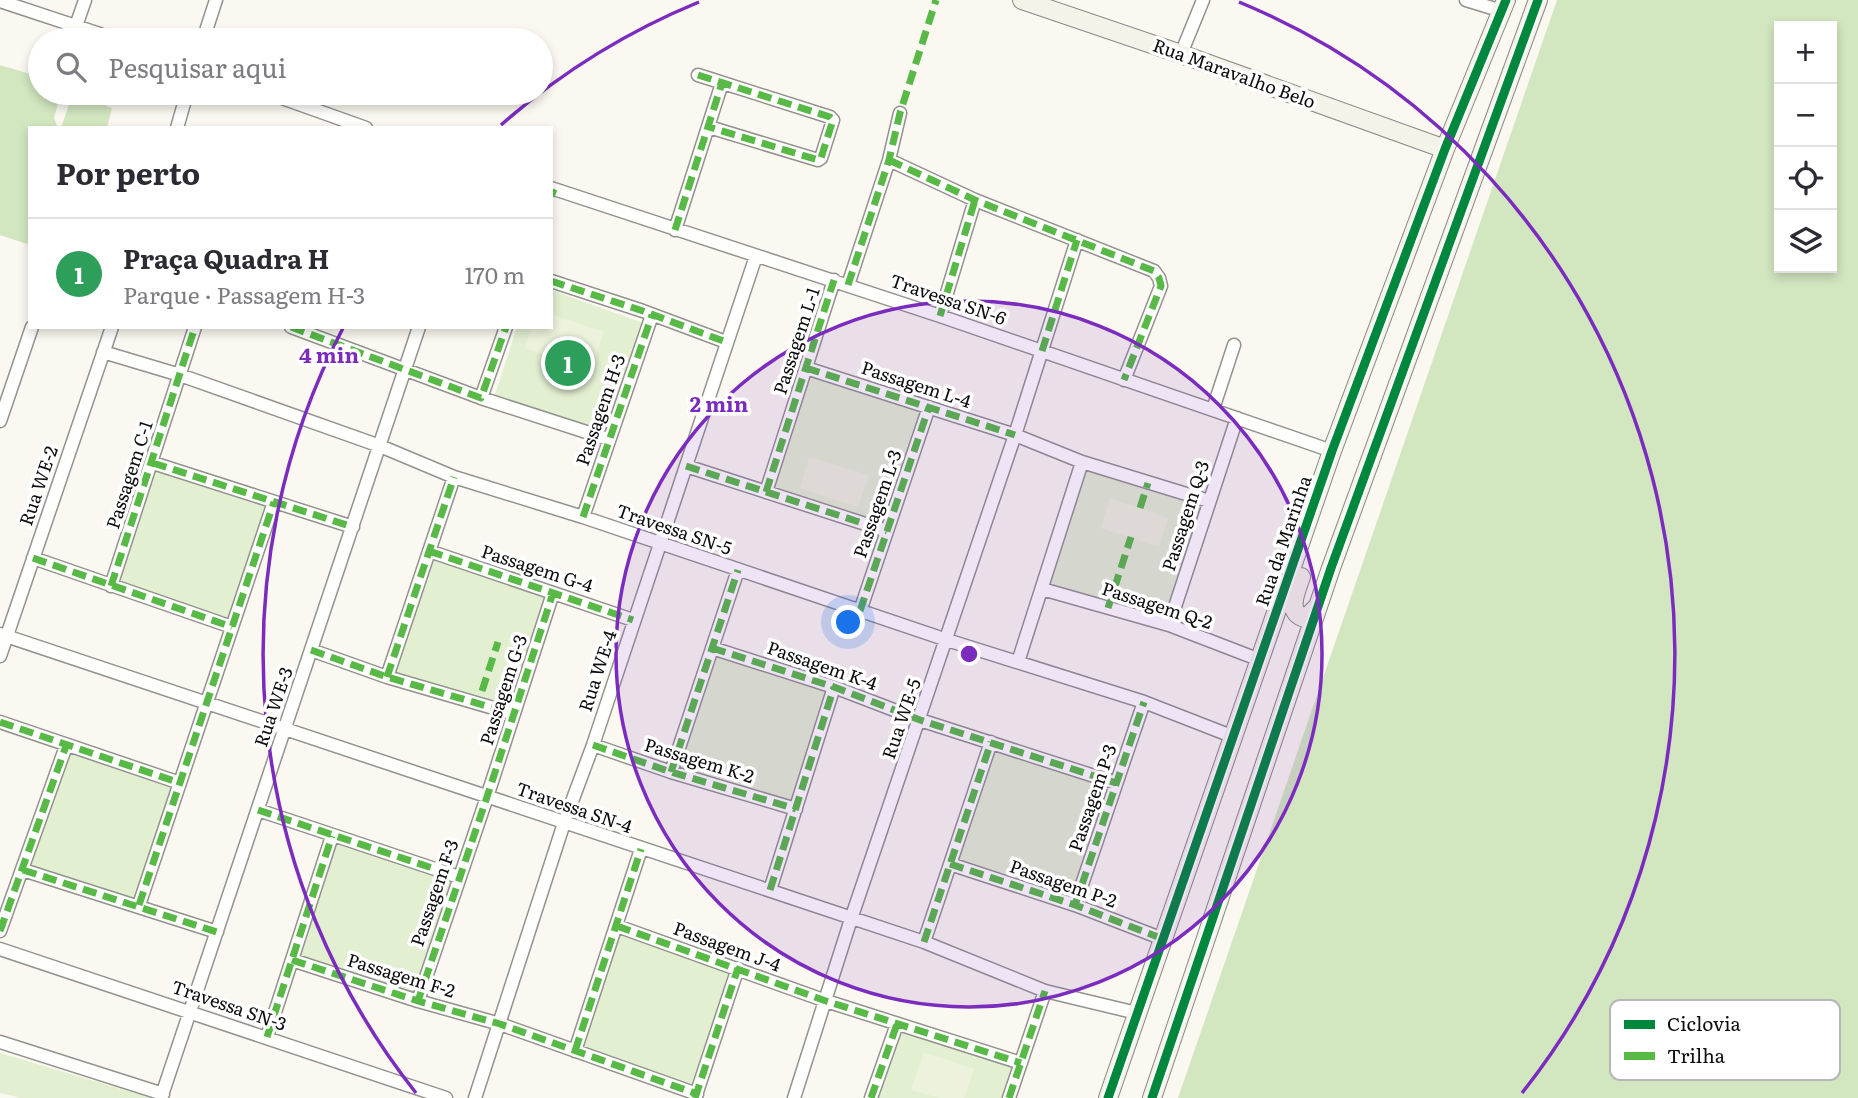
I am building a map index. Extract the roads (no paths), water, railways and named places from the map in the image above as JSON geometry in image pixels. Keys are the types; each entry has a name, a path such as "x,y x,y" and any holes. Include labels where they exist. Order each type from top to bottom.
{"main road":[{"name":"Rua Maravalho Belo","path":"1022,0 1445,149"},
{"path":"1152,1098 1318,606 1538,0"},
{"name":"Rua da Marinha","path":"1108,1098 1332,452 1445,149 1504,6"},
{"path":"1318,606 1306,618 1300,617 1294,611 1293,603 1310,547 1321,485"}],"street":[{"path":"76,26 85,0"},
{"path":"207,28 216,0"},
{"path":"1181,54 1203,0"},
{"path":"1466,0 1504,6"},
{"path":"0,1 82,28"},
{"path":"698,75 833,120 821,158 818,160 709,127"},
{"path":"675,230 722,83"},
{"path":"178,126 184,105"},
{"path":"302,105 360,126"},
{"path":"848,285 889,160 900,113"},
{"path":"889,160 975,200 1154,271 1161,286 1124,380"},
{"name":"Travessa SN-6","path":"553,191 834,280 1332,452"},
{"path":"940,316 975,200"},
{"name":"Rua WE-5","path":"794,1098 851,919 1016,435 1077,240"},
{"name":"Rua WE-4","path":"475,1098 564,823 593,745 756,256"},
{"name":"Passagem L-1","path":"766,492 834,280"},
{"path":"553,282 726,342"},
{"name":"Passagem H-3","path":"583,517 652,315"},
{"path":"0,421 32,329"},
{"name":"Rua WE-2","path":"0,656 4,635 33,558 110,329"},
{"name":"Passagem C-1","path":"111,586 194,329"},
{"path":"303,329 332,334 405,368 481,398 608,439"},
{"name":"Rua WE-3","path":"162,1096 418,329"},
{"path":"481,398 505,329"},
{"path":"1213,410 1234,345"},
{"name":"Travessa SN-5","path":"103,352 180,375 380,446 454,477 583,517 947,640 1144,702 1234,737"},
{"name":"Passagem L-4","path":"806,368 1016,435 1082,461 1209,501"},
{"name":"Passagem L-3","path":"860,611 929,407"},
{"name":"Passagem Q-3","path":"1169,625 1237,418"},
{"path":"1018,662 1082,461"},
{"path":"153,463 353,527"},
{"path":"686,466 887,531"},
{"path":"387,677 454,477"},
{"path":"139,905 274,502"},
{"name":"Passagem G-4","path":"429,551 633,620"},
{"path":"33,558 232,627"},
{"path":"671,772 738,570"},
{"name":"Passagem Q-2","path":"1042,589 1169,625 1260,660"},
{"name":"Passagem G-3","path":"487,797 553,593"},
{"name":"Travessa SN-4","path":"4,635 924,942 1045,990 1137,1013"},
{"name":"Passagem K-4","path":"712,648 834,687 920,720 1116,783"},
{"path":"311,650 387,677 514,714"},
{"path":"770,890 834,687"},
{"name":"Passagem P-3","path":"1075,905 1144,702"},
{"path":"0,722 180,783"},
{"path":"924,942 991,742"},
{"name":"Passagem K-2","path":"593,745 671,772 796,808"},
{"path":"0,931 66,746"},
{"name":"Passagem F-3","path":"418,1000 487,797"},
{"path":"258,810 459,877"},
{"path":"267,1037 332,836"},
{"path":"575,1051 641,849"},
{"name":"Passagem P-2","path":"950,864 1075,905 1163,939"},
{"path":"23,870 217,932"},
{"name":"Passagem J-4","path":"617,926 826,1001 1021,1063"},
{"name":"Travessa SN-3","path":"0,949 446,1098"},
{"name":"Passagem F-2","path":"292,960 499,1024 696,1096"},
{"path":"696,1096 738,968"},
{"path":"1009,1098 1045,990"},
{"path":"872,1098 897,1024"},
{"path":"0,1042 162,1096"}],"place":[{"name":"Praça Quadra H","path":"568,363"}]}
